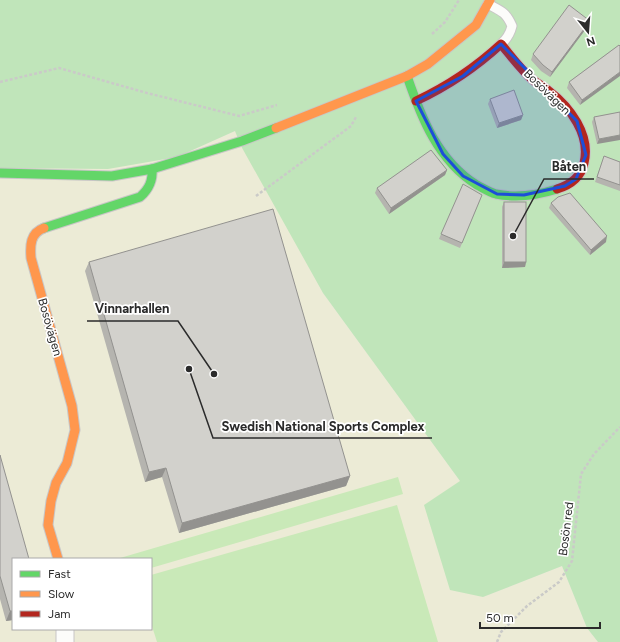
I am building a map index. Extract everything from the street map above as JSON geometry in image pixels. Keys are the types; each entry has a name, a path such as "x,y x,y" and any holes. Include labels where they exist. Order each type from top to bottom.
{"street":[{"path":"0,173 112,176 152,169 242,141 407,76 428,64 476,25 489,2"},
{"path":"416,100 444,88 463,76 501,44"},
{"name":"Bosövägen","path":"407,76 429,130 442,154 463,176 481,187 497,194 524,195 546,192 565,186 576,179 583,166 586,155 583,134 577,121 550,92 534,80 501,44"},
{"name":"Bosövägen","path":"58,558 48,525 51,501 56,483 67,463 75,430 72,406 30,258 31,239 35,233 41,229 140,198 149,189 152,178 152,169"},
{"path":"65,630 65,642"}],"lane":[{"path":"489,2 504,12 512,26 510,34 501,44"}],"path":[{"path":"431,36 445,22 459,0"},
{"path":"0,82 59,68 239,116 283,104"},
{"path":"256,196 351,126 359,113"},
{"name":"Bosön red","path":"497,642 501,632 527,606 559,582 572,561 581,474 594,454 620,427"}],"highlighted area":[{"path":"501,44 577,121 586,155 576,179 565,186 524,195 497,194 463,176 443,154 416,101 463,76"}],"shaded area":[{"path":"235,131 323,293 460,481 483,597 562,566 587,628 598,642 0,642 0,168 177,157"}],"green space":[{"path":"0,0 620,0 620,642 598,642 587,628 562,566 483,597 450,590 424,505 460,481 323,293 241,146 235,131 177,157 108,169 0,168"},
{"path":"398,477 403,494 152,568 152,558 120,558"},
{"path":"397,505 438,642 157,642 152,626 152,575"}],"building":[{"path":"569,5 590,21 552,72 533,54"},
{"path":"619,45 620,72 582,100 569,82"},
{"path":"514,90 523,115 499,123 490,99"},
{"path":"620,112 620,135 599,139 594,117"},
{"path":"431,150 447,170 391,208 377,188"},
{"path":"604,156 620,162 620,185 597,177"},
{"path":"463,184 482,195 462,243 441,234"},
{"path":"570,193 607,236 591,250 551,203 558,197"},
{"path":"504,202 526,202 526,262 504,262"},
{"path":"273,209 350,476 182,523 166,468 149,472 89,262"},
{"path":"0,455 29,558 12,558 12,611 10,611 0,576"}],"traffic: fast":[{"path":"407,76 418,107 433,137 441,151 463,175 477,185 496,194 511,196 526,195 557,189"},
{"path":"0,173 112,176 152,169 242,141 276,128"},
{"path":"44,228 140,197 150,184 152,169"}],"traffic: slow":[{"path":"276,128 407,76 428,64 476,25 490,0"},
{"path":"44,228 39,230 33,237 31,245 31,258 72,406 75,430 67,463 56,483 51,501 48,525 58,558"}],"traffic: jam":[{"path":"416,101 461,76 501,44 516,63 529,76 549,91 564,105 571,113 582,132 585,153 583,168 574,180 557,189"}],"place":[{"name":"Båten","path":"513,236"},
{"name":"Swedish National Sports Complex","path":"189,369"},
{"name":"Vinnarhallen","path":"214,374"}]}
